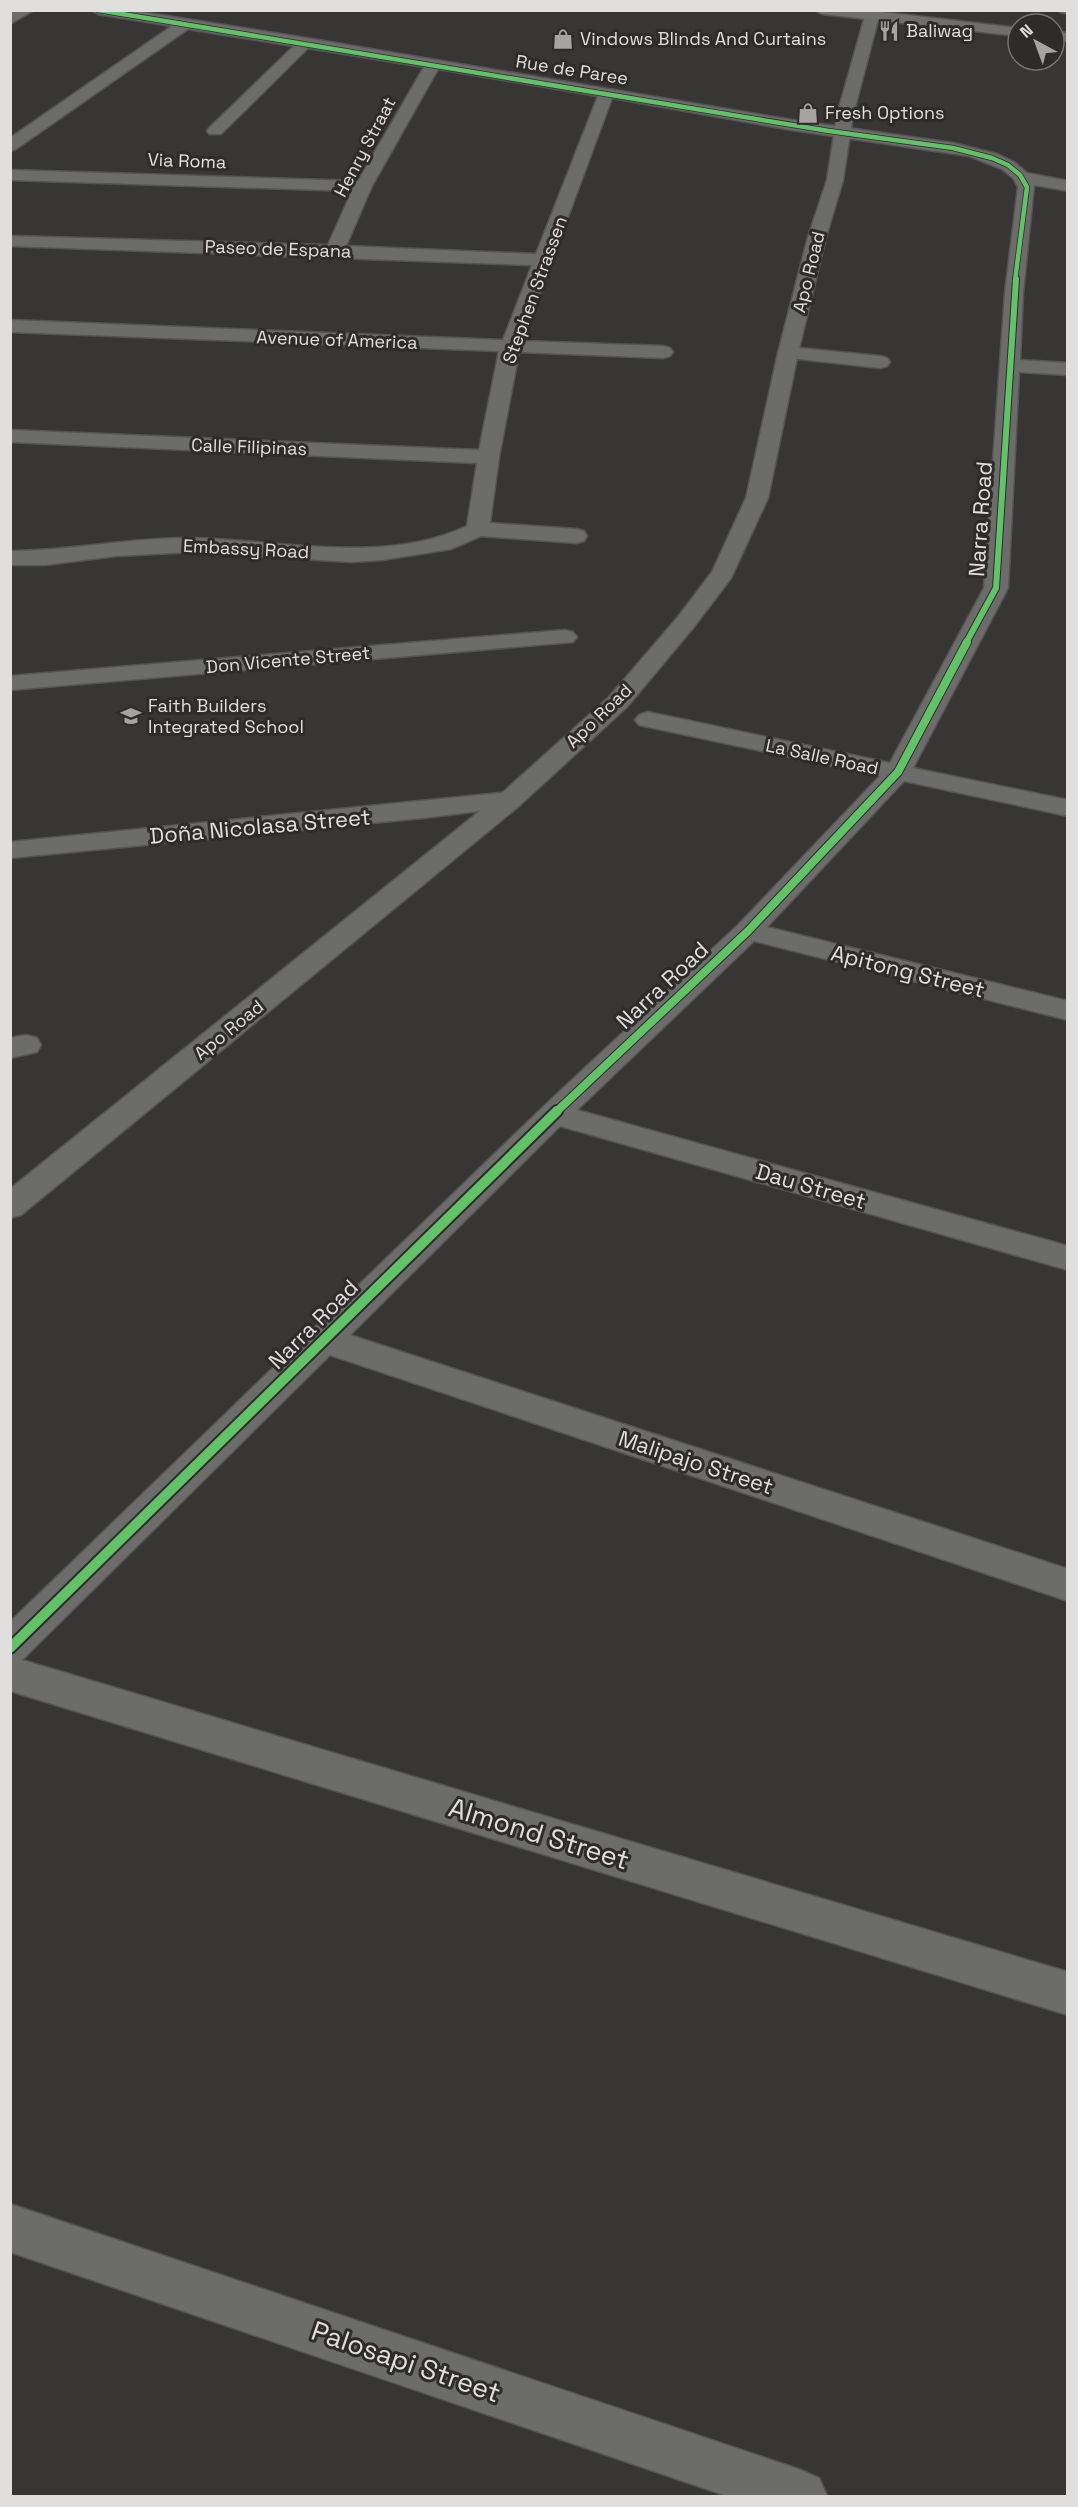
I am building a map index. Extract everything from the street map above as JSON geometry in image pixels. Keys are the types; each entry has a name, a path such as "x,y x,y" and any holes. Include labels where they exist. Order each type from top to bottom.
{"highway":[{"path":"822,10 1006,31"},
{"path":"904,10 1006,23"}],"street":[{"path":"10,20 27,10"},
{"name":"Rue de Paree","path":"98,10 970,151 998,160 1026,182 1068,186"},
{"name":"Apo Road","path":"10,1207 510,800 618,702 685,623 723,573 757,498 788,353 817,237 835,180 849,99 872,16"},
{"path":"10,146 185,24"},
{"path":"215,131 306,42"},
{"name":"Henry Straat","path":"335,250 363,186 433,64"},
{"name":"Stephen Strassen","path":"478,529 488,457 510,347 607,92"},
{"name":"Via Roma","path":"10,175 363,186"},
{"name":"Narra Road","path":"10,1648 554,1114 748,931 898,772 996,588 1009,365 1026,182"},
{"name":"Paseo de Espana","path":"10,241 335,250 545,260"},
{"name":"Avenue of America","path":"10,326 663,352"},
{"path":"788,353 880,362"},
{"path":"1009,365 1068,369"},
{"name":"Calle Filipinas","path":"13,442 488,457"},
{"path":"478,529 576,536"},
{"name":"Embassy Road","path":"10,558 45,558 116,549 191,545 361,554 451,542 478,529"},
{"name":"Don Vicente Street","path":"10,682 566,637"},
{"name":"La Salle Road","path":"648,720 1068,808"},
{"name":"Doña Nicolasa Street","path":"10,850 510,800"},
{"name":"Apitong Street","path":"748,931 1068,1011"},
{"name":"Dau Street","path":"554,1114 1068,1258"},
{"name":"Malipajo Street","path":"325,1340 1068,1585"},
{"name":"Almond Street","path":"10,1674 1068,1994"},
{"name":"Palosapi Street","path":"10,2228 801,2496"}],"cycle path":[{"path":"10,1648 554,1114 748,931 898,772 996,588 1014,293 1027,187 1020,175 1008,165 973,152 953,148 829,131 98,10"}],"place":[{"name":"Baliwag","path":"889,31"},
{"name":"Vindows Blinds And Curtains","path":"563,39"},
{"name":"Fresh Options","path":"808,113"},
{"name":"Faith Builders Integrated School","path":"131,716"}]}
